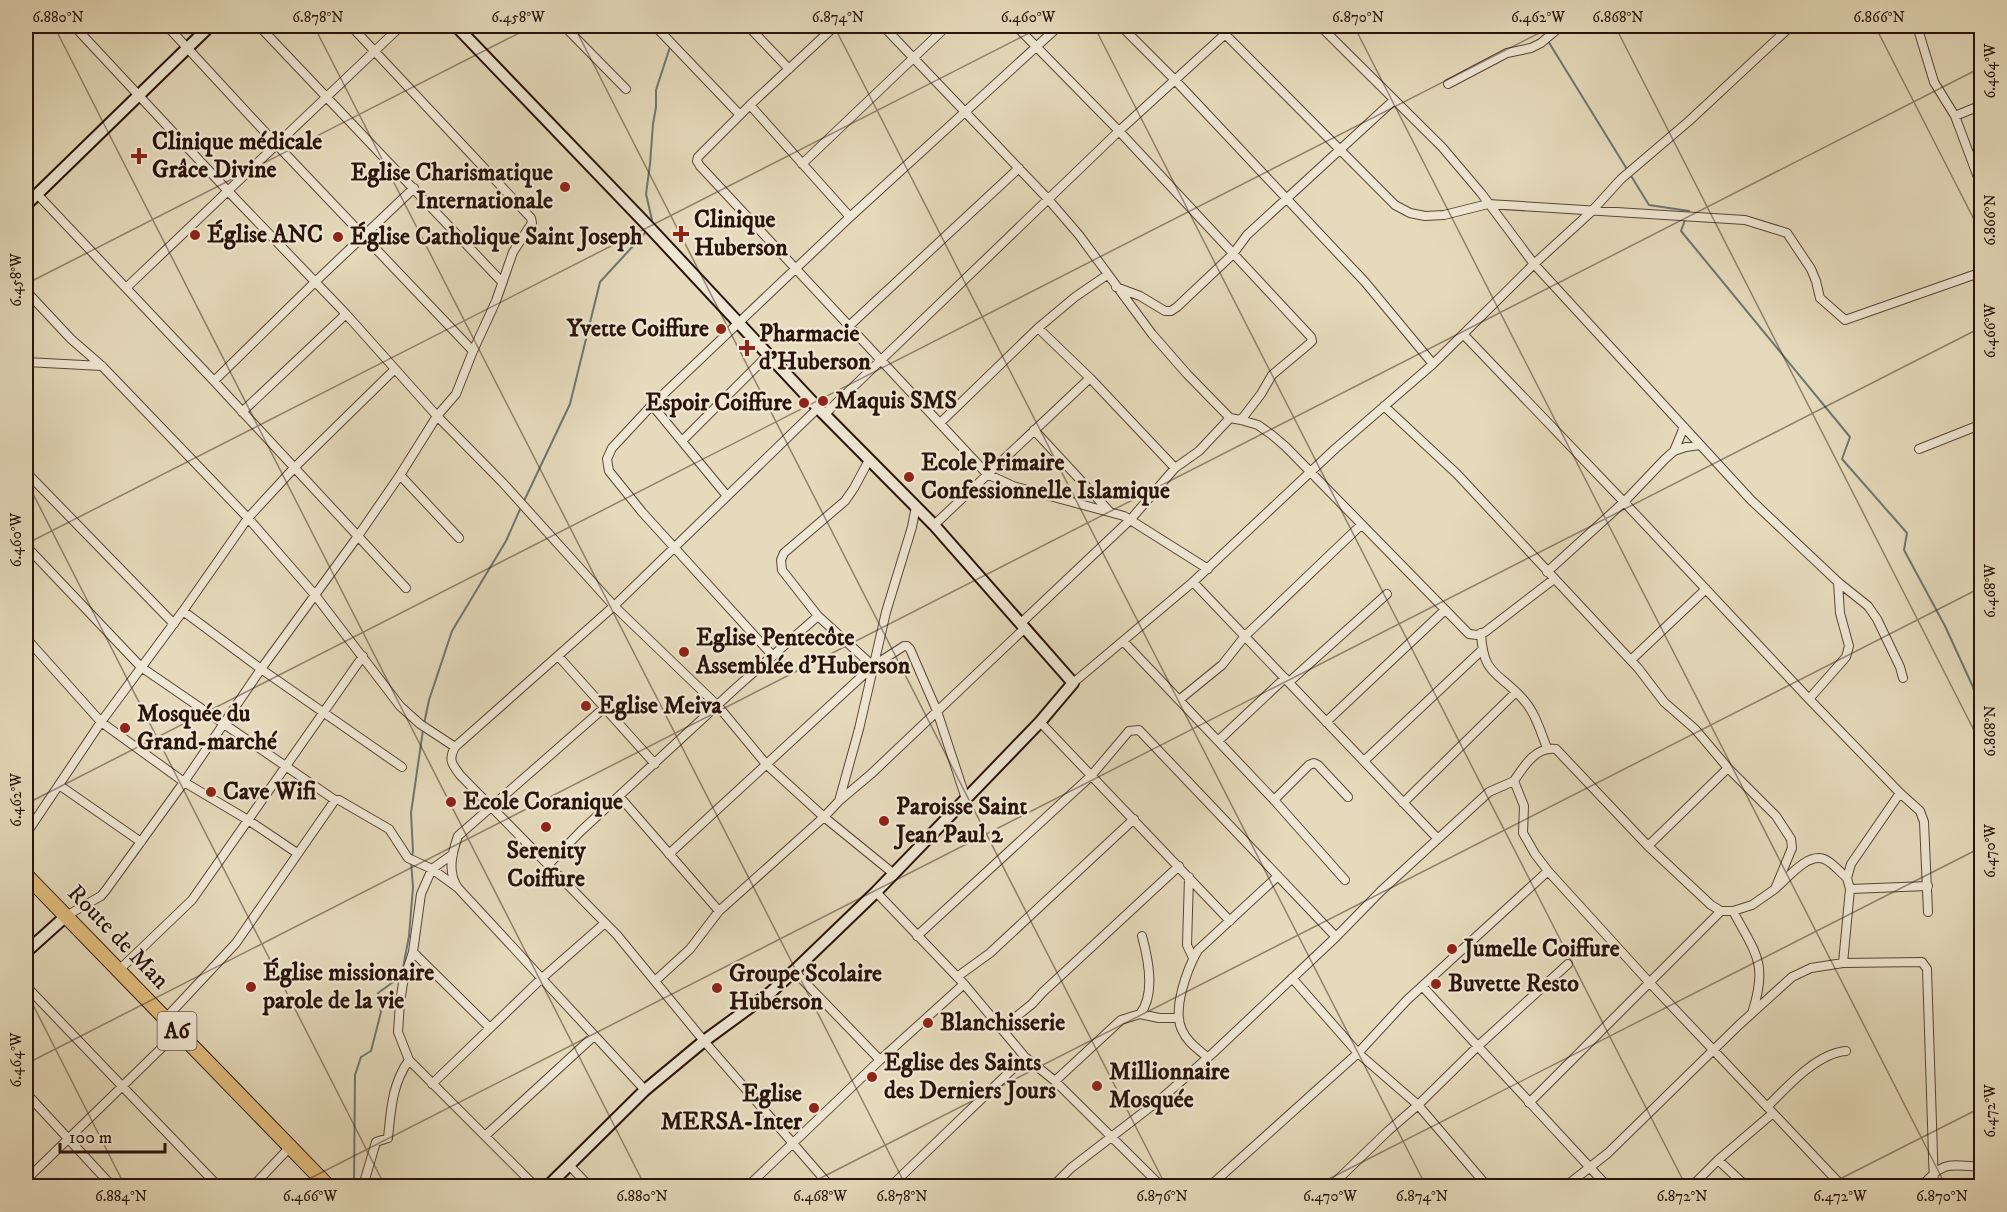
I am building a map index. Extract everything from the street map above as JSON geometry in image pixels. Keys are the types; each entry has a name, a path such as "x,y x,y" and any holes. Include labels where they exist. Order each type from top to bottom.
{"highway":[{"name":"Route de Man","path":"26,875 328,1186"}],"street":[{"path":"26,31 32,26"},
{"path":"74,26 346,314 394,370 503,483 614,606 718,706 766,764 824,817 894,874"},
{"path":"167,26 473,351"},
{"path":"26,205 210,26"},
{"path":"259,26 502,282"},
{"path":"26,952 66,916 101,896 358,536 437,416 456,394 496,301 517,244 531,227 531,218 351,26"},
{"path":"126,288 401,26"},
{"path":"456,26 650,228 821,411 934,525 1073,683"},
{"path":"564,26 626,89"},
{"path":"655,26 740,115"},
{"path":"748,26 789,69"},
{"path":"835,26 750,105 698,157 697,161 794,269 987,474 1013,486 1131,519 1208,569"},
{"path":"883,26 1048,199 1079,236 1159,342 1230,418 1258,425 1272,435 1469,634 1481,633 1554,579"},
{"path":"802,164 947,26"},
{"path":"1016,26 1119,131 1311,337 1312,341 1272,375 1241,420"},
{"path":"773,656 642,512 609,471 607,459 612,448 652,405 794,269 1059,26"},
{"path":"1121,26 1365,282 1433,364"},
{"path":"1217,26 1395,205 1410,213 1425,216 1444,215 1488,204 1745,220 1787,233 1811,269 1820,298 1845,320 1982,272"},
{"path":"830,1186 605,923 460,775 452,765 451,755 455,747 614,606 727,496 881,360 1119,131 1234,26"},
{"path":"1320,26 1442,147 1534,264 1751,501 1838,582 1868,606 1877,619 1903,678"},
{"path":"1448,84 1507,53 1532,48 1561,26"},
{"path":"548,1186 645,1090 704,1041 771,992 794,971 894,874 1040,722 1073,683 1208,569 1336,448 1433,364 1534,264 1591,212 1621,179 1689,121 1791,26"},
{"path":"1917,26 1934,82 1955,116 1982,188"},
{"path":"1116,287 1140,296 1165,311 1171,311 1233,254 1247,235 1394,100"},
{"path":"750,105 850,217"},
{"path":"1955,116 1982,105"},
{"path":"849,326 1019,168"},
{"path":"214,381 414,189"},
{"path":"37,194 406,588"},
{"path":"940,423 1038,328 1075,297 1107,275"},
{"path":"26,291 71,339 102,366 248,518 315,595 400,706 423,727 455,747"},
{"path":"242,412 346,314"},
{"path":"1038,328 1090,378 1175,468"},
{"path":"1464,335 1809,699 1920,811 1924,822 1928,912"},
{"path":"682,441 768,355"},
{"path":"26,362 102,366"},
{"path":"26,834 101,722 174,624 248,518 295,467 394,370"},
{"path":"934,525 1090,378"},
{"path":"652,405 727,496"},
{"path":"1384,406 1457,474 1631,660 1664,702 1695,729 1728,768 1776,816 1791,839 1792,848 1775,889"},
{"path":"655,981 690,949 719,911 871,774 937,711 1131,519 1175,468 1207,443 1230,418"},
{"path":"1920,449 1982,424"},
{"path":"1547,572 1624,502 1674,451 1684,428"},
{"path":"1034,430 1110,512"},
{"path":"1674,451 1700,445"},
{"path":"869,460 845,501 784,554 781,560 782,570 818,616 873,666"},
{"path":"26,472 174,624"},
{"path":"400,475 459,538"},
{"path":"839,801 859,729 886,612 907,546 916,506"},
{"path":"1179,700 1222,665 1245,636 1361,525"},
{"path":"26,546 141,667 335,800 339,800 386,826 408,858 432,869 458,888 645,1090"},
{"path":"1193,582 1438,840"},
{"path":"1809,699 1848,652 1849,646 1840,613 1838,582"},
{"path":"1631,660 1706,589"},
{"path":"1218,741 1387,594"},
{"path":"1326,722 1445,610"},
{"path":"183,611 261,669 402,767"},
{"path":"548,865 581,831 818,616"},
{"path":"1481,633 1485,662 1531,709 1547,748"},
{"path":"26,638 101,722 184,782 248,820 297,853"},
{"path":"1123,641 1274,800 1345,880"},
{"path":"669,854 873,666 904,646 907,646 937,711 966,799"},
{"path":"1364,761 1482,650"},
{"path":"118,971 192,900 363,656"},
{"path":"558,657 655,764"},
{"path":"1403,802 1516,692"},
{"path":"458,888 451,875 453,854 459,836 604,708"},
{"path":"1040,722 1230,921"},
{"path":"917,936 1091,776 1129,731 1139,730 1336,937"},
{"path":"1053,1186 1071,1168 1162,1098 1489,792 1514,781 1538,751 1547,748 1556,749 1648,846 1711,905 1721,911 1733,911 1752,905 1815,857 1826,860 1847,878"},
{"path":"1274,800 1309,765 1314,763 1348,797"},
{"path":"1648,846 1728,768"},
{"path":"1514,781 1524,806 1523,833 1548,871 1649,982 1842,1186"},
{"path":"59,786 141,842"},
{"path":"1843,963 1850,890 1847,878 1851,864 1900,793"},
{"path":"619,796 719,911"},
{"path":"165,1019 236,943 332,801 335,800"},
{"path":"957,977 990,952 1134,819"},
{"path":"453,854 432,869 421,894 413,952 403,983 398,1032 409,1060 535,1186"},
{"path":"1001,1029 1032,1004 1179,866"},
{"path":"1210,1186 1359,1053 1402,1005 1548,871"},
{"path":"1207,1057 1188,1040 1181,1030 1178,1018 1183,984 1193,958 1198,950 1278,876"},
{"path":"1189,877 1187,945 1193,958"},
{"path":"1850,890 1928,886"},
{"path":"876,892 964,984 1025,1057 1055,1081 1161,1186"},
{"path":"1529,1103 1721,911"},
{"path":"1733,911 1758,956 1761,971 1759,992 1753,1012"},
{"path":"432,1084 541,979 605,923"},
{"path":"1140,1014 1146,1003 1150,965 1142,936"},
{"path":"413,952 490,1028"},
{"path":"1566,1186 1608,1153 1792,977 1811,968 1843,963 1922,962 1927,969 1934,1186"},
{"path":"1331,1186 1568,964"},
{"path":"794,971 880,1060"},
{"path":"1292,978 1359,1053 1418,1105 1487,1186"},
{"path":"748,1186 880,1060 964,984"},
{"path":"26,986 218,1186"},
{"path":"1423,987 1607,1186"},
{"path":"1055,1081 1126,1017 1140,1014 1159,1018 1178,1018"},
{"path":"26,1180 178,1032"},
{"path":"484,1136 594,1036"},
{"path":"1692,1186 1770,1110 1800,1076 1828,1055 1837,1051 1846,1051"},
{"path":"891,1186 1025,1057"},
{"path":"363,1186 376,1142 388,1138 392,1097 399,1074 409,1060"},
{"path":"26,1093 112,1186"},
{"path":"253,1186 290,1147"},
{"path":"1718,1160 1746,1186"},
{"path":"569,1165 590,1186"},
{"path":"1922,1186 1933,1173 1942,1167 1982,1167"}],"waterway":[{"path":"1540,26 1546,36"},
{"path":"1548,41 1649,205 1689,211 1688,215"},
{"path":"652,220 646,194 656,90 670,47"},
{"path":"1685,220 1681,231 1850,437 1842,459 1907,533 1904,550 1945,626 1973,687 1982,721"},
{"path":"524,501 570,404 600,282 645,233"},
{"path":"424,724 429,700 452,631 506,541 521,507"},
{"path":"354,1184 355,1075 361,1057 371,1051 381,1012 378,993 396,980 403,968 409,936 413,887 411,813 423,730"}],"place":[{"name":"Clinique médicale Grâce Divine","path":"139,156"},
{"name":"Eglise Charismatique Internationale","path":"565,187"},
{"name":"Clinique Huberson","path":"681,234"},
{"name":"Église ANC","path":"195,235"},
{"name":"Église Catholique Saint Joseph","path":"338,237"},
{"name":"Yvette Coiffure","path":"721,329"},
{"name":"Pharmacie d'Huberson","path":"747,348"},
{"name":"Maquis SMS","path":"823,401"},
{"name":"Espoir Coiffure","path":"804,403"},
{"name":"Ecole Primaire Confessionnelle Islamique","path":"909,477"},
{"name":"Eglise Pentecôte Assemblée d'Huberson","path":"684,652"},
{"name":"Eglise Meiva","path":"586,706"},
{"name":"Mosquée du Grand-marché","path":"125,728"},
{"name":"Cave Wifi","path":"211,792"},
{"name":"Ecole Coranique","path":"451,802"},
{"name":"Paroisse Saint Jean Paul 2","path":"884,821"},
{"name":"Serenity Coiffure","path":"546,827"},
{"name":"Jumelle Coiffure","path":"1452,949"},
{"name":"Buvette Resto","path":"1436,984"},
{"name":"Église missionaire parole de la vie","path":"251,987"},
{"name":"Groupe Scolaire Huberson","path":"717,988"},
{"name":"Blanchisserie","path":"928,1023"},
{"name":"Eglise des Saints des Derniers Jours","path":"872,1077"},
{"name":"Millionnaire Mosquée","path":"1097,1086"},
{"name":"Eglise MERSA-Inter","path":"814,1108"}]}
